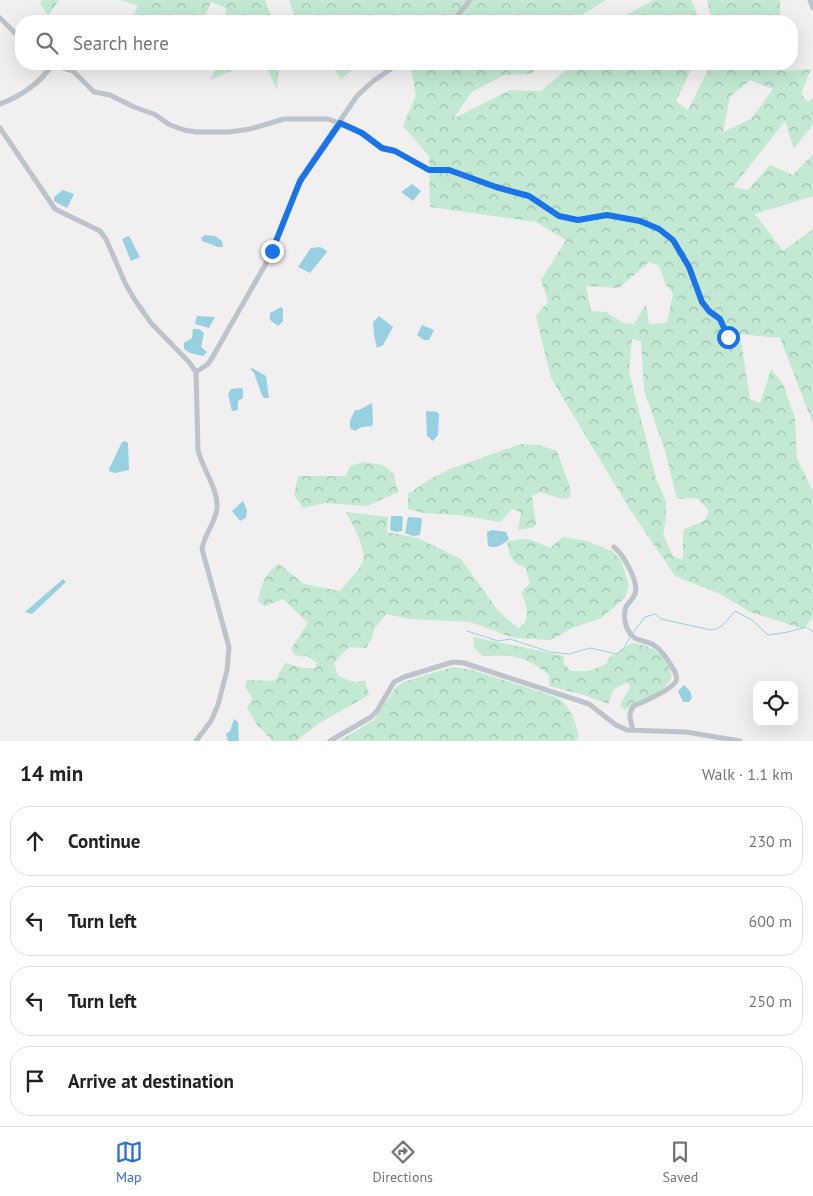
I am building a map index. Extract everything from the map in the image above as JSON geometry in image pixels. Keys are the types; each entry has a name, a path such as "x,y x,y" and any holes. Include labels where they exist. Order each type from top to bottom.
{"street":[{"path":"458,15 470,0"},
{"path":"810,0 813,8"},
{"path":"0,18 15,33"},
{"path":"0,104 33,86 46,75 49,70"},
{"path":"70,70 94,92 110,95 134,107 154,114 170,125 184,130 229,132 250,129 284,119 328,118 362,133 382,148 395,151 429,170 449,170 496,187 529,196 559,216 578,220 607,215 640,221 659,229 673,240 689,267 702,302 709,311 720,319 728,337 730,349"},
{"path":"196,372 208,364 212,358 272,251 300,181 358,96 372,82 389,70"},
{"path":"0,128 56,209 100,231 106,239 126,285 135,300 152,323 190,362 196,372 198,450 215,492 217,506 203,541 202,549 229,647 227,670 218,705 211,721 196,741"},
{"path":"614,547 626,561 636,588 634,596 624,613 627,629 634,639 651,644 664,654 675,672 676,679 669,688 631,709 633,730"},
{"path":"330,741 377,712 394,682 404,677 453,662 464,663 589,704 616,725 627,730 686,732 740,741"}],"green space":[{"path":"42,0 59,0 49,15 40,3"},
{"path":"119,0 265,0 271,15 225,15 226,8 211,2 206,15 134,15 138,5"},
{"path":"289,0 606,0 582,15 294,15"},
{"path":"654,0 691,0 697,15 626,15"},
{"path":"707,0 780,0 780,15 711,15"},
{"path":"811,69 801,94 808,102 813,98 813,124 794,149 785,121 733,187 748,190 770,165 793,175 813,154 813,196 755,214 783,251 813,229 813,424 780,338 740,334 750,399 760,403 771,369 783,384 795,418 797,458 813,492 813,617 803,629 750,612 720,594 675,576 629,508 551,378 536,316 548,302 541,280 566,240 536,222 430,207 429,156 403,126 416,95 411,70 535,70 532,74 504,75 472,92 453,119 510,90 541,91 566,70 691,70 676,101 688,110 708,70 782,71","holes":["750,80 773,89 751,119 723,132 730,97","649,262 659,266 666,285 673,293 667,323 649,324 646,304 634,324 623,323 606,312 591,311 586,286 619,288","632,339 641,341 644,390 665,451 677,499 697,498 709,511 705,520 683,530 683,560 673,556 663,534 666,519 666,501 656,479 629,372"]},
{"path":"215,70 233,70 210,80"},
{"path":"268,70 279,70 277,90"},
{"path":"334,70 352,70 341,79"},
{"path":"521,444 539,445 557,451 569,484 571,497 562,499 540,492 532,496 536,524 532,528 518,530 521,512 512,509 500,522 458,515 423,513 408,509 408,494 432,478 450,469"},
{"path":"364,462 383,465 394,474 398,492 367,506 325,503 303,508 294,495 298,476 346,476 350,466"},
{"path":"346,512 388,517 387,532 418,538 461,559 499,612 518,628 523,625 527,617 521,592 530,583 525,567 516,563 512,558 507,542 525,539 550,548 563,537 587,541 612,551 621,560 629,585 625,598 601,618 572,628 551,640 514,638 470,622 410,619 386,614 374,629 372,638 366,648 349,647 334,663 338,676 353,682 365,681 369,695 321,722 296,741 273,741 257,725 247,708 252,698 245,686 247,680 275,681 285,663 303,668 315,668 317,663 307,656 296,655 291,649 308,623 283,599 265,606 258,601 264,580 270,571 279,564 304,584 340,591 358,570 363,558 361,544"},
{"path":"473,637 564,656 564,664 571,671 589,671 606,664 610,657 632,643 640,644 653,649 663,657 667,662 672,677 661,691 625,710 620,705 630,687 628,682 614,689 608,704 584,695 549,686 549,675 525,660 511,656 483,656 474,648"},
{"path":"453,667 472,670 556,697 561,700 572,714 579,737 576,741 339,741 374,720 396,687 406,681"}],"water":[{"path":"412,184 421,191 413,201 401,192"},
{"path":"63,190 74,194 67,208 54,201 54,197"},
{"path":"205,235 215,236 222,241 223,247 202,241 201,238"},
{"path":"129,236 140,257 131,261 122,239"},
{"path":"320,247 327,252 310,273 298,267 311,248"},
{"path":"281,307 283,309 283,321 278,326 270,320 270,313"},
{"path":"197,316 215,317 209,328 195,324"},
{"path":"379,316 393,327 383,345 377,348 373,322"},
{"path":"422,325 434,330 429,340 424,340 417,335"},
{"path":"193,329 199,329 204,333 201,347 207,352 203,356 190,353 184,349 184,343 192,338"},
{"path":"252,368 266,376 269,398 264,398 262,395 254,373 250,369"},
{"path":"231,389 243,389 243,398 238,401 238,410 232,411 228,394"},
{"path":"372,403 372,426 362,427 355,431 350,428 350,421 355,410 359,410"},
{"path":"426,411 439,414 438,435 433,441 427,436"},
{"path":"122,442 128,443 129,470 115,473 109,471"},
{"path":"243,501 247,510 246,518 240,521 232,511"},
{"path":"391,516 402,516 402,531 390,530"},
{"path":"408,517 421,518 420,535 413,536 405,533"},
{"path":"492,530 506,532 509,539 499,546 488,546 487,532"},
{"path":"63,579 66,582 32,614 25,612"},
{"path":"684,685 690,691 692,698 689,702 683,702 678,691"},
{"path":"234,719 238,722 239,741 228,741 226,734 230,731"}],"waterway":[{"path":"632,634 645,617 655,614 661,619 711,630 722,626 735,611 752,620 768,635 806,627 813,632"},
{"path":"467,631 498,641 510,639 550,652 569,654 590,648 617,654 624,648 630,637"}],"route":[{"path":"272,251 281,233 300,181 340,123 362,133 374,144 395,151 429,170 449,170 496,187 529,196 559,216 578,220 607,215 640,221 659,229 673,240 689,267 702,302 709,311 720,319 728,337"}]}
